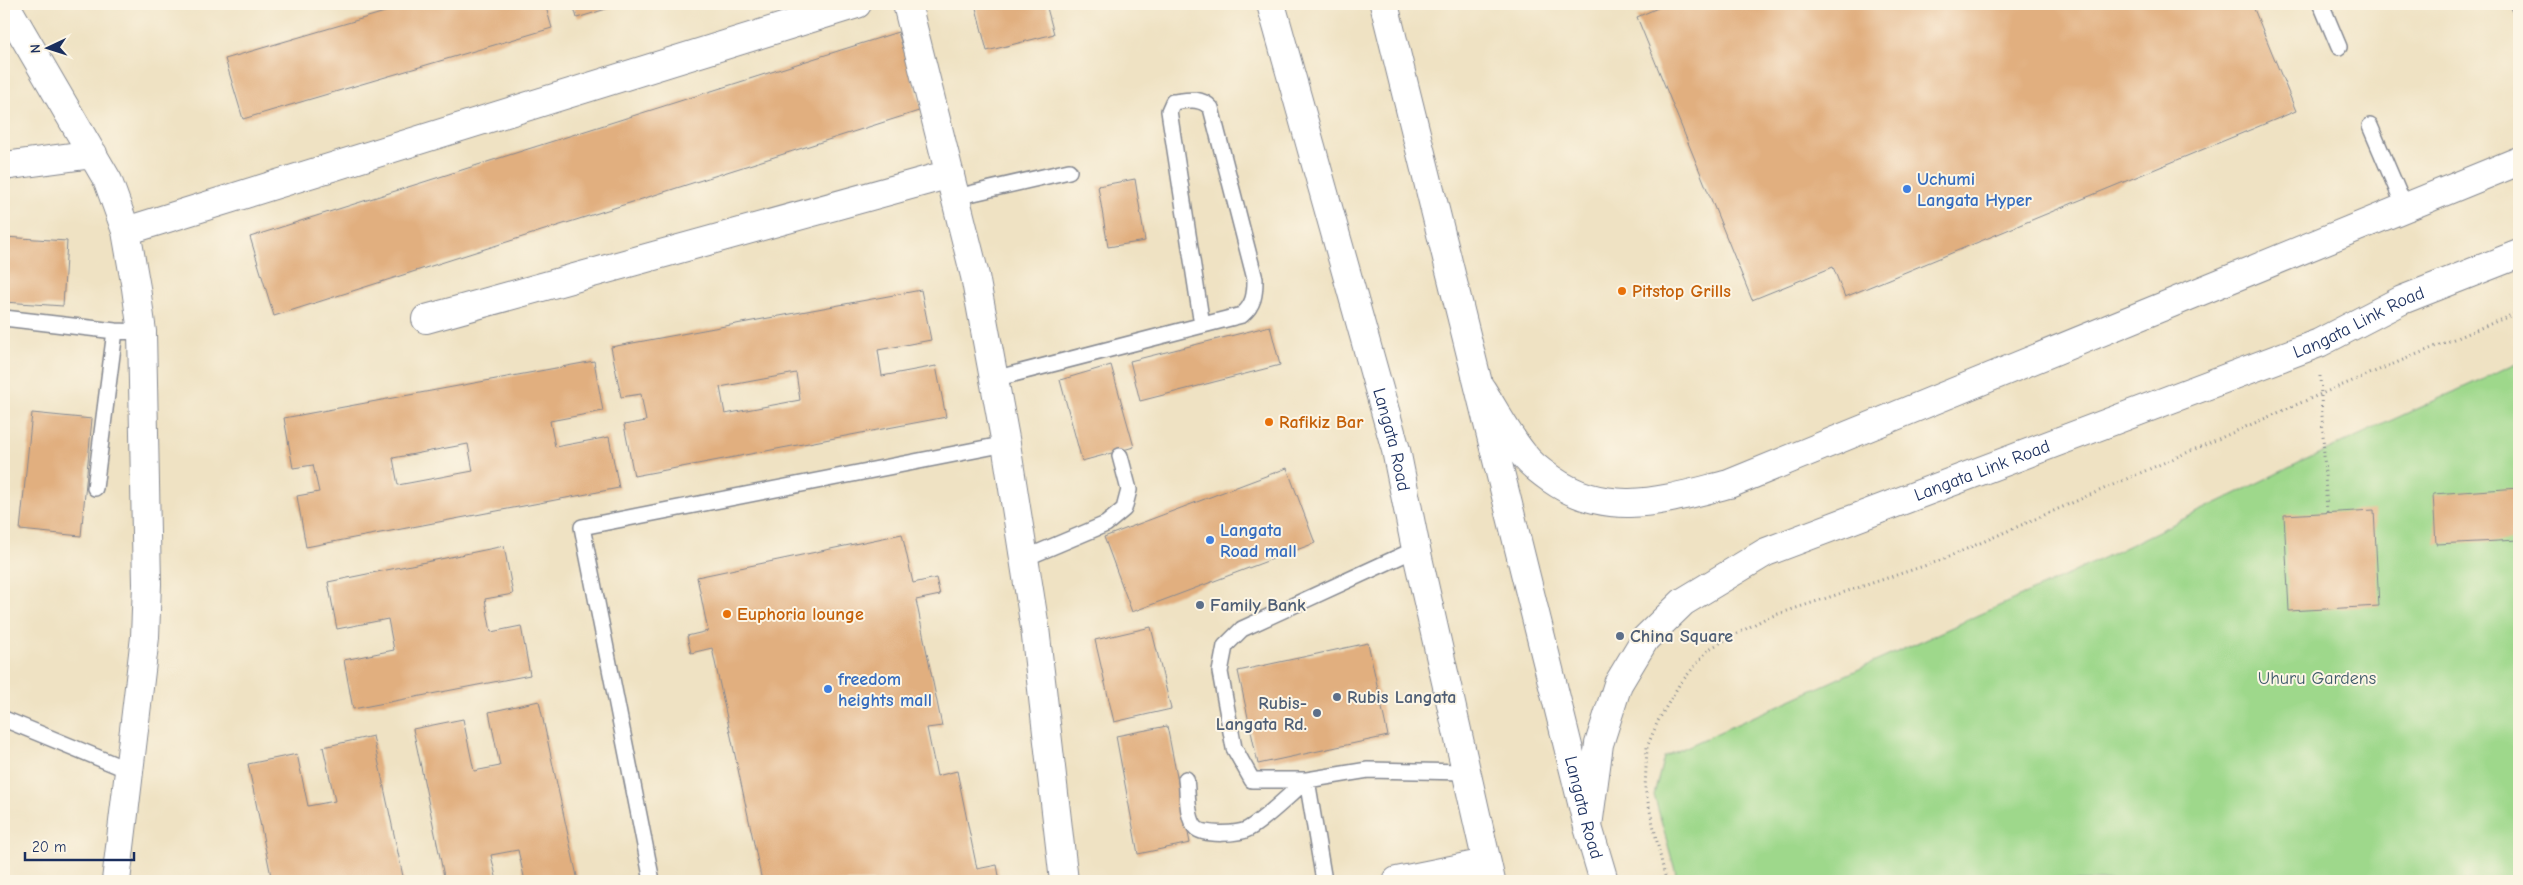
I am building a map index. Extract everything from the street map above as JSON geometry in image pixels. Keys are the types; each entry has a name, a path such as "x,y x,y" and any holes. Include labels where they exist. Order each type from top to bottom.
{"street":[{"path":"5,4 108,181 126,231 133,261 142,332 148,584 145,637 116,881"},
{"path":"126,231 857,4"},
{"path":"907,4 975,276 1006,444 1035,628 1064,881"},
{"name":"Langata Road","path":"1271,4 1396,450 1416,549 1488,872"},
{"name":"Langata Road","path":"1384,4 1482,390 1505,495 1588,827 1604,881"},
{"path":"4,166 93,154"},
{"path":"1482,390 1523,454 1540,471 1573,493 1599,501 1629,505 1666,499 1729,484 2519,161"},
{"path":"426,319 953,185"},
{"name":"Langata Link Road","path":"1588,827 1599,744 1618,684 1645,639 1683,602 1766,552 2319,343 2402,300 2519,254"},
{"path":"1397,881 1488,872"}],"lane":[{"path":"2321,4 2339,47"},
{"path":"994,379 1242,315 1250,308 1255,296 1255,279 1211,108 1204,102 1193,99 1174,102 1169,111 1202,325"},
{"path":"2370,126 2405,208"},
{"path":"953,185 1069,171"},
{"path":"4,318 115,331 142,332"},
{"path":"96,488 115,331"},
{"path":"652,881 582,527 1006,444"},
{"path":"1023,559 1106,524 1124,509 1129,490 1120,456"},
{"path":"1416,549 1242,629 1225,646 1220,672 1234,748 1252,780 1307,780 1368,770 1465,772"},
{"path":"4,718 128,770"},
{"path":"1186,779 1191,820 1196,828 1203,832 1220,833 1247,830 1307,780"},
{"path":"1307,780 1324,881"}],"path":[{"path":"1666,881 1645,789 1647,748 1658,721 1679,685 1710,649 1766,618 1939,561 2321,394 2519,312"},
{"path":"2319,343 2326,512"}],"green space":[{"name":"Uhuru Gardens","path":"2519,362 2519,881 1678,881 1654,795 1664,757 2070,574 2309,458"}],"building":[{"path":"412,4 545,4 552,28 243,119 225,59"},
{"path":"573,4 622,4 577,18"},
{"path":"975,4 1046,4 1054,34 987,51"},
{"name":"Uchumi Langata Hyper","path":"1667,4 2252,4 2296,111 1845,297 1833,267 1752,300 1637,17"},
{"path":"898,32 922,110 274,316 250,237"},
{"path":"1135,179 1145,241 1108,247 1098,186"},
{"path":"4,237 67,241 63,306 4,302"},
{"path":"921,290 931,340 878,350 882,376 936,366 946,417 634,476 624,425 646,421 641,394 621,397 611,347","holes":["796,373 800,400 725,414 720,387"]},
{"path":"1270,326 1280,365 1140,401 1130,361"},
{"path":"594,361 603,411 550,421 555,447 609,437 619,488 306,547 297,496 319,492 313,465 293,468 284,418","holes":["468,444 473,471 398,485 393,458"]},
{"path":"1111,365 1134,447 1082,461 1060,380"},
{"path":"32,413 92,419 81,536 20,530"},
{"name":"Langata Road mall","path":"1287,468 1315,543 1132,612 1104,537"},
{"path":"2519,488 2519,540 2436,544 2433,494"},
{"path":"2374,510 2379,606 2289,611 2284,515"},
{"name":"freedom heights mall","path":"902,534 913,583 936,578 940,595 916,600 942,726 927,728 937,776 957,771 977,869 997,865 1000,881 762,881 712,648 691,653 687,636 708,631 697,577"},
{"path":"504,546 513,594 485,599 491,632 521,626 530,675 353,709 344,660 394,650 388,619 337,629 328,582"},
{"path":"1151,627 1171,709 1114,722 1095,640"},
{"path":"1368,643 1388,736 1258,764 1238,671"},
{"path":"539,701 578,881 525,881 518,850 491,855 497,881 445,881 413,729 463,719 474,771 500,766 489,712"},
{"path":"1167,726 1190,843 1138,854 1116,736"},
{"path":"373,736 404,881 272,881 248,764 297,754 308,806 335,801 323,747"}],"place":[{"name":"Uchumi Langata Hyper","path":"1907,189"},
{"name":"Pitstop Grills","path":"1622,291"},
{"name":"Rafikiz Bar","path":"1269,422"},
{"name":"Langata Road mall","path":"1210,540"},
{"name":"Family Bank","path":"1200,605"},
{"name":"Euphoria lounge","path":"727,614"},
{"name":"China Square","path":"1620,636"},
{"name":"freedom heights mall","path":"828,689"},
{"name":"Rubis Langata","path":"1337,697"},
{"name":"Rubis- Langata Rd.","path":"1317,713"}]}
